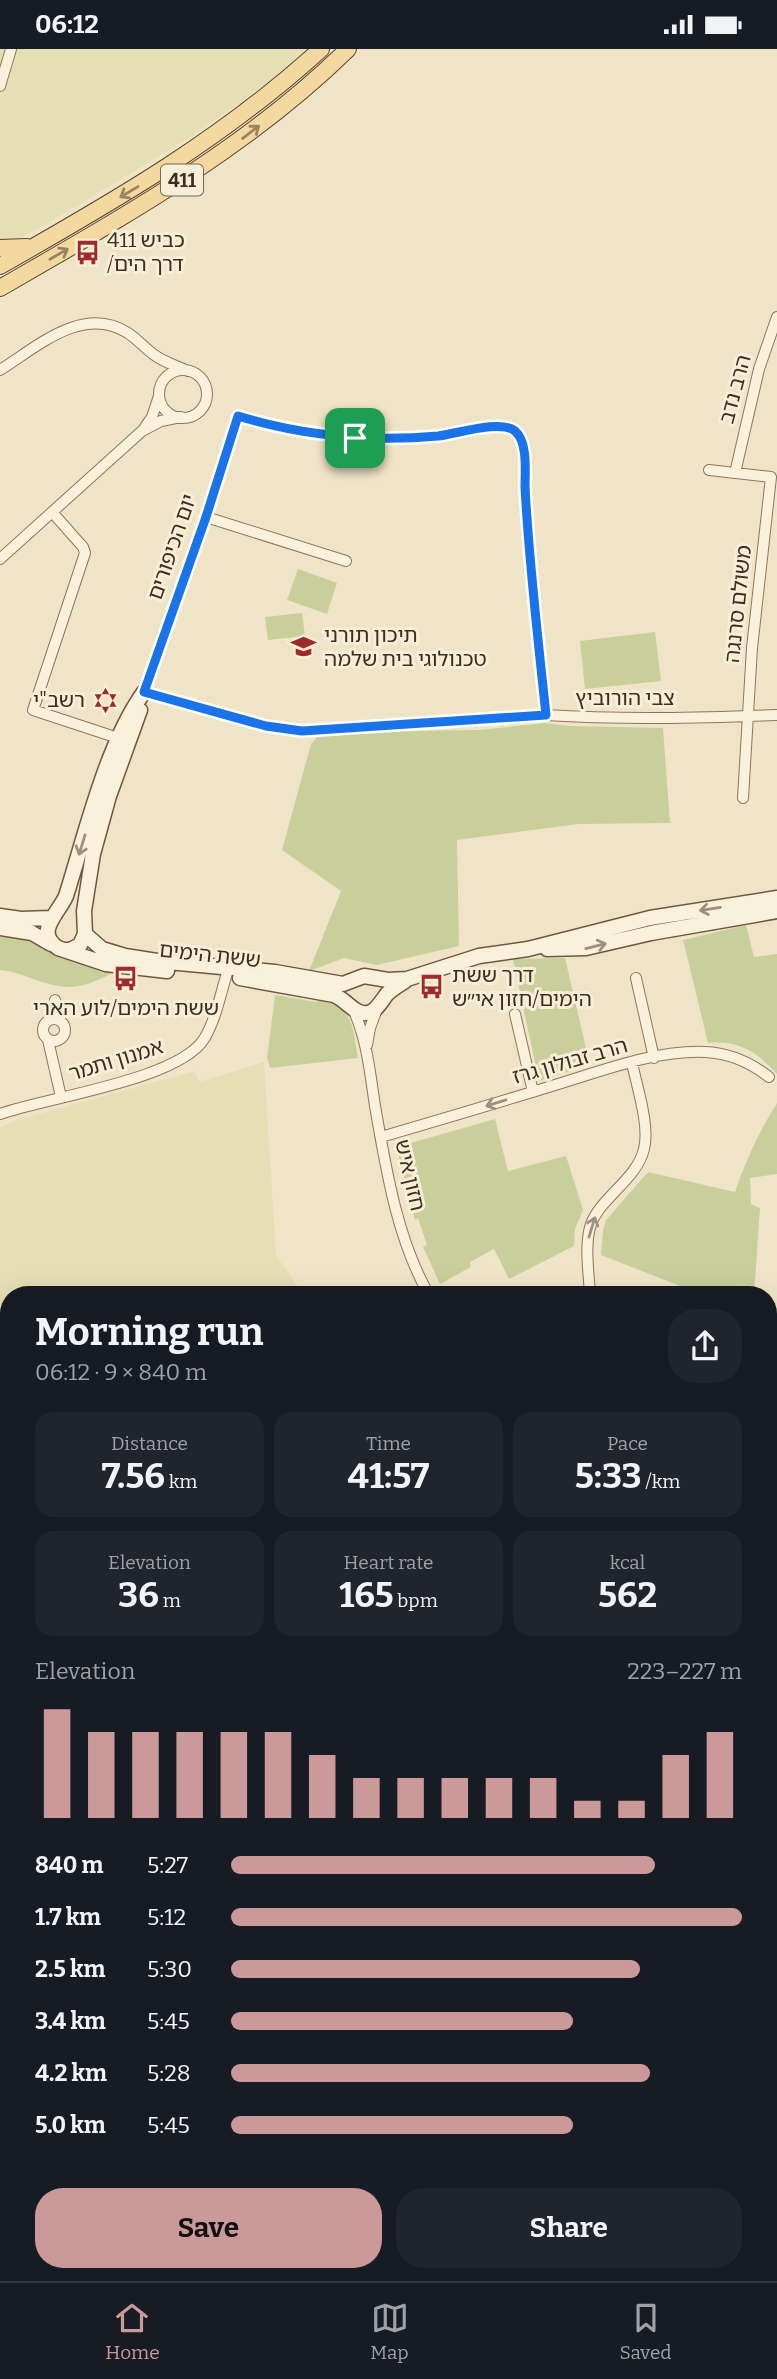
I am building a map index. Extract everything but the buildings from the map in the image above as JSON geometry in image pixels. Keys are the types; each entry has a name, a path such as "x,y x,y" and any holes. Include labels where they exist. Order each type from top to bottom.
{"main road":[{"name":"411","path":"0,266 164,170 233,123 321,49"},
{"name":"411","path":"0,288 135,210 224,152 308,86 348,49"},
{"path":"0,248 36,245"}],"street":[{"path":"0,86 11,49"},
{"name":"הרב נדב","path":"735,473 759,369 777,317"},
{"path":"0,370 61,331 98,323 121,329 155,355 198,375 203,381 206,395 198,411 191,416 161,421 142,431"},
{"path":"0,559 142,431 152,417 163,381 163,372 155,355"},
{"path":"163,381 173,372 188,371"},
{"path":"159,395 165,409 181,417"},
{"name":"יום הכיפורים","path":"84,928 85,894 109,796 206,517 238,416 294,431 355,438 438,436 503,425 519,434 524,455 529,554 546,715"},
{"name":"משולם סרנגה","path":"709,470 771,477 752,648 743,798"},
{"path":"52,512 83,547 85,553 33,710 118,738"},
{"path":"206,517 346,561"},
{"name":"יום הכיפורים","path":"54,916 66,896 118,738 132,708 144,692"},
{"name":"צבי הורוביץ","path":"144,692 266,726 302,731 546,715 574,718 777,715"},
{"path":"411,978 393,989 380,1005 364,1013 351,1006 348,990 353,981 364,976 388,980 411,978 479,956 528,949 650,918 777,898"},
{"path":"0,916 21,919 54,916 68,911 80,916 84,928 80,945 70,950 58,947 49,940 47,929 54,916"},
{"path":"528,949 586,948 642,935 777,911"},
{"name":"ששת הימים","path":"0,928 32,933 58,947 106,964 128,968 275,972 338,984 353,981"},
{"name":"ששת הימים","path":"84,928 96,945 111,953 228,972 330,994 340,997 351,1006"},
{"name":"אמנון ותמר","path":"0,1114 167,1067 196,1049 205,1038 213,1019 228,972"},
{"path":"373,977 382,987 380,1005"},
{"path":"636,978 654,1058"},
{"path":"48,1040 55,1042 64,1037 65,1026 60,1020 55,1000"},
{"name":"חזון איש","path":"367,1060 369,1033 380,1005"},
{"name":"חזון איש","path":"351,1006 361,1032 381,1137 407,1241 425,1286"},
{"path":"515,1014 533,1092"},
{"path":"60,1020 54,1019 45,1023 43,1033 48,1040 61,1097"},
{"name":"הרב זבולון גרז","path":"381,1137 632,1063 685,1053 715,1053 748,1063 769,1077"},
{"path":"590,1286 591,1226 637,1164 645,1145 645,1129 632,1063"}],"shaded area":[{"path":"0,49 308,49 296,63 192,136 0,250"},
{"path":"264,1062 276,1255 298,1286 0,1286 0,1127 195,1071 199,1082"}],"green space":[{"path":"298,569 337,583 327,614 287,600"},
{"path":"302,613 305,636 268,640 265,617"},
{"path":"655,632 661,681 585,689 580,641"},
{"path":"545,723 663,728 670,823 578,824 457,840 459,946 377,965 344,958 309,971 341,891 282,850 311,744 320,734 479,730"},
{"path":"746,925 754,957 777,954 777,1074 762,1059 746,1049 728,1043 708,1043 683,940"},
{"path":"0,931 29,936 114,972 91,983 66,987 0,970"},
{"path":"565,958 590,1065 539,1081 513,959"},
{"path":"275,995 316,1002 321,999 340,1008 353,1028 358,1058 270,1068 267,1058"},
{"path":"777,1103 777,1174 750,1178 751,1204 760,1208 755,1286 680,1286 601,1255 606,1220 648,1172 735,1192 764,1125"},
{"path":"495,1119 508,1171 566,1156 583,1210 575,1229 574,1246 509,1279 494,1249 470,1262 471,1267 440,1284 423,1247 427,1245 418,1218 415,1220 399,1152 407,1144"}],"place":[{"name":"כביש 411 /דרך הים","path":"87,252"},
{"name":"תיכון תורני טכנולוגי בית שלמה","path":"304,647"},
{"name":"רשב\"י","path":"105,700"},
{"name":"ששת הימים/לוע הארי","path":"126,979"},
{"name":"דרך ששת הימים/חזון אי״ש","path":"432,987"}],"route":[{"path":"238,416 294,431 355,438 438,436 503,425 519,434 524,455 529,554 546,715 328,730 283,730 144,692 206,517 238,416"}]}
